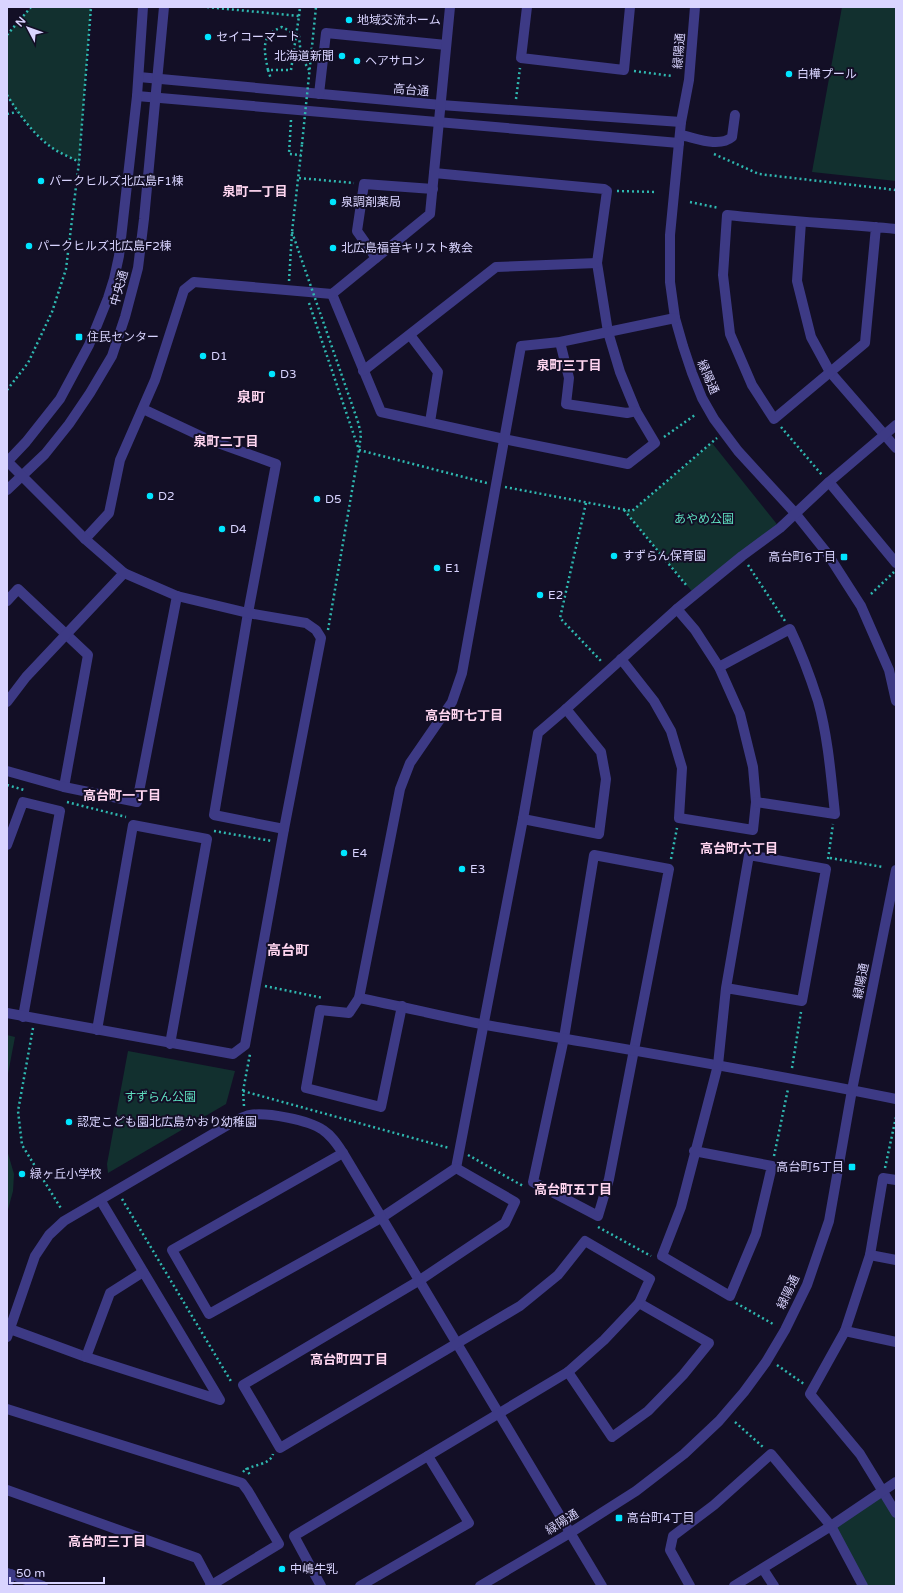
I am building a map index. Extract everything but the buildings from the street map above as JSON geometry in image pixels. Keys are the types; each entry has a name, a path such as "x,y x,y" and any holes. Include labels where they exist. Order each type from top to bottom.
{"street":[{"name":"中央通","path":"7,461 26,442 60,399 89,345 114,279 119,256 138,96 143,7"},
{"name":"中央通","path":"7,490 45,454 69,424 112,356 138,268 164,7"},
{"path":"85,539 109,513 120,460 155,380 184,290 194,282 305,293 332,294 430,214 450,7"},
{"path":"527,7 521,58 624,70 630,7"},
{"name":"緑陽通","path":"696,7 689,80 682,122 670,236 670,282 676,318 692,373 702,398 714,419 738,451 795,513 827,553 861,606 889,670 896,701"},
{"path":"318,94 326,33 446,45"},
{"name":"高台通","path":"139,77 157,80 441,106 682,122"},
{"path":"138,96 439,122 720,142 732,137 735,114"},
{"path":"332,294 381,412 628,464 655,443 636,411 620,372 608,332 597,263 607,191 597,188 434,173"},
{"path":"376,258 357,231 364,184 432,189"},
{"path":"876,227 865,344 774,419 752,385 730,334 723,275 727,215 801,222 876,227 896,229"},
{"path":"801,222 796,281 811,337 830,372 896,448"},
{"path":"363,371 496,267 597,263"},
{"path":"402,1006 381,1107 306,1088 320,1010 349,1013 359,998 400,789 410,763 452,702 462,672 521,346 560,342 676,318"},
{"path":"410,335 438,372 430,422"},
{"path":"560,342 570,378 566,404 627,413 636,411"},
{"path":"143,409 206,439 276,464 248,613 214,815 284,829"},
{"path":"343,1153 172,1250 209,1314 381,1218 456,1168 538,733 622,660 677,609 742,556 780,528 829,482 896,425"},
{"path":"7,461 85,539 124,573 177,596 248,613 306,623 316,630 321,638 284,829 246,1045 233,1054 170,1044 7,1013"},
{"path":"829,482 896,563"},
{"path":"7,702 26,677 124,573"},
{"path":"7,601 18,589 88,655 64,787"},
{"path":"7,771 64,787 137,802 177,596"},
{"path":"622,660 654,701 671,730 682,768 679,818 752,830 756,802 753,768 740,714 719,667 695,630 677,609"},
{"path":"719,667 790,629 805,662 818,702 829,758 835,814 756,802"},
{"path":"523,819 598,834 606,779 600,752 566,709"},
{"path":"7,846 23,802 60,811 23,1017"},
{"path":"97,1030 133,825 207,839 170,1044"},
{"path":"594,855 669,869 634,1052 608,1179 598,1216 533,1182 564,1038 594,855"},
{"path":"694,1151 772,1166 756,1234 730,1296 662,1256 681,1206 694,1151 718,1065 726,988 749,855 826,870 802,1001 726,988"},
{"name":"緑陽通","path":"480,1586 570,1533 636,1491 684,1454 719,1421 744,1392 766,1362 785,1330 807,1285 828,1221 852,1090 896,870"},
{"path":"359,998 402,1006 484,1025 564,1038 634,1052 718,1065 852,1090 896,1100"},
{"path":"101,1201 220,1400 8,1333 35,1256 49,1235 64,1221 101,1201 117,1190 233,1122 248,1115 264,1113 312,1124 322,1129 333,1138 343,1153 602,1586"},
{"path":"321,1586 294,1536 568,1372 604,1340 639,1303 650,1279 584,1241 558,1275 520,1306 280,1448 242,1385 420,1280 505,1223 515,1202 456,1168"},
{"path":"896,1180 883,1178 870,1255 845,1331 810,1394 860,1454 896,1513"},
{"path":"870,1255 896,1260"},
{"path":"86,1357 110,1293 144,1272"},
{"path":"568,1372 612,1437 648,1411 683,1374 709,1343 639,1303"},
{"path":"845,1331 896,1342"},
{"path":"7,1410 242,1483 280,1544 211,1586 197,1558 7,1490"},
{"path":"690,1586 670,1550 673,1536 714,1505 771,1454 830,1526 863,1586"},
{"path":"360,1586 469,1523 428,1456"},
{"path":"734,1586 830,1526 896,1482"},
{"path":"763,1569 774,1586"},
{"path":"7,1586 9,1573 43,1586"}],"path":[{"path":"7,35 31,7"},
{"path":"7,390 28,363 52,312 66,269 79,162 91,7"},
{"path":"207,7 299,16"},
{"path":"300,7 299,16 291,70 268,70 265,54 265,41 273,30 282,27 299,36 301,56 309,71"},
{"path":"290,270 292,232 299,178 316,7"},
{"path":"515,111 521,58"},
{"path":"624,70 672,76"},
{"path":"7,95 17,112 52,148 79,162"},
{"path":"292,109 289,154 301,155"},
{"path":"7,114 17,112"},
{"path":"707,152 721,156 759,174 896,190"},
{"path":"299,178 364,184"},
{"path":"607,191 657,192"},
{"path":"690,202 723,209 727,215"},
{"path":"292,232 358,422 361,434 359,450"},
{"path":"305,293 359,450"},
{"path":"655,443 695,415"},
{"path":"774,419 829,482"},
{"path":"359,450 495,486 632,512 717,438"},
{"path":"586,503 560,618 610,670"},
{"path":"624,510 695,595"},
{"path":"742,556 790,629"},
{"path":"871,594 896,571"},
{"path":"826,870 835,814"},
{"path":"669,869 679,818"},
{"path":"828,858 882,867"},
{"path":"263,986 297,993"},
{"path":"35,1019 18,1111 22,1145 64,1212"},
{"path":"883,1178 896,1117"},
{"path":"117,1190 233,1384"},
{"path":"777,1364 812,1390"},
{"path":"735,1422 771,1454"},
{"path":"235,1480 246,1468 267,1461 272,1457 273,1451 280,1448"}],"green space":[{"path":"31,7 91,7 79,162 52,148 17,112 7,95 7,35"},
{"path":"842,7 896,7 896,181 812,172"},
{"name":"あやめ公園","path":"712,443 780,528 695,595 624,510 632,511"},
{"path":"7,1035 15,1037 7,1079"},
{"name":"すずらん公園","path":"128,1051 235,1071 226,1104 108,1173 107,1164"},
{"path":"7,1150 14,1174 13,1191 7,1213"},
{"path":"882,1491 896,1513 896,1586 863,1586 831,1526"}],"place":[{"name":"地域交流ホーム","path":"349,20"},
{"name":"セイコーマート","path":"208,37"},
{"name":"北海道新聞","path":"342,56"},
{"name":"ヘアサロン","path":"357,61"},
{"name":"白樺プール","path":"789,74"},
{"name":"パークヒルズ北広島F1棟","path":"41,181"},
{"name":"泉調剤薬局","path":"333,202"},
{"name":"パークヒルズ北広島F2棟","path":"29,246"},
{"name":"北広島福音キリスト教会","path":"333,248"},
{"name":"住民センター","path":"79,337"},
{"name":"D1","path":"203,356"},
{"name":"D3","path":"272,374"},
{"name":"D2","path":"150,496"},
{"name":"D5","path":"317,499"},
{"name":"D4","path":"222,529"},
{"name":"すずらん保育園","path":"614,556"},
{"name":"高台町6丁目","path":"844,557"},
{"name":"E1","path":"437,568"},
{"name":"E2","path":"540,595"},
{"name":"E4","path":"344,853"},
{"name":"E3","path":"462,869"},
{"name":"認定こども園北広島かおり幼稚園","path":"69,1122"},
{"name":"高台町5丁目","path":"852,1167"},
{"name":"緑ヶ丘小学校","path":"22,1174"},
{"name":"高台町4丁目","path":"619,1518"},
{"name":"中嶋牛乳","path":"282,1569"}],"district":[{"name":"泉町一丁目","path":"255,192"},
{"name":"泉町三丁目","path":"569,366"},
{"name":"泉町","path":"251,397"},
{"name":"泉町二丁目","path":"226,442"},
{"name":"高台町七丁目","path":"464,716"},
{"name":"高台町一丁目","path":"122,796"},
{"name":"高台町六丁目","path":"739,849"},
{"name":"高台町","path":"288,950"},
{"name":"高台町五丁目","path":"573,1190"},
{"name":"高台町四丁目","path":"349,1360"},
{"name":"高台町三丁目","path":"107,1542"}]}
